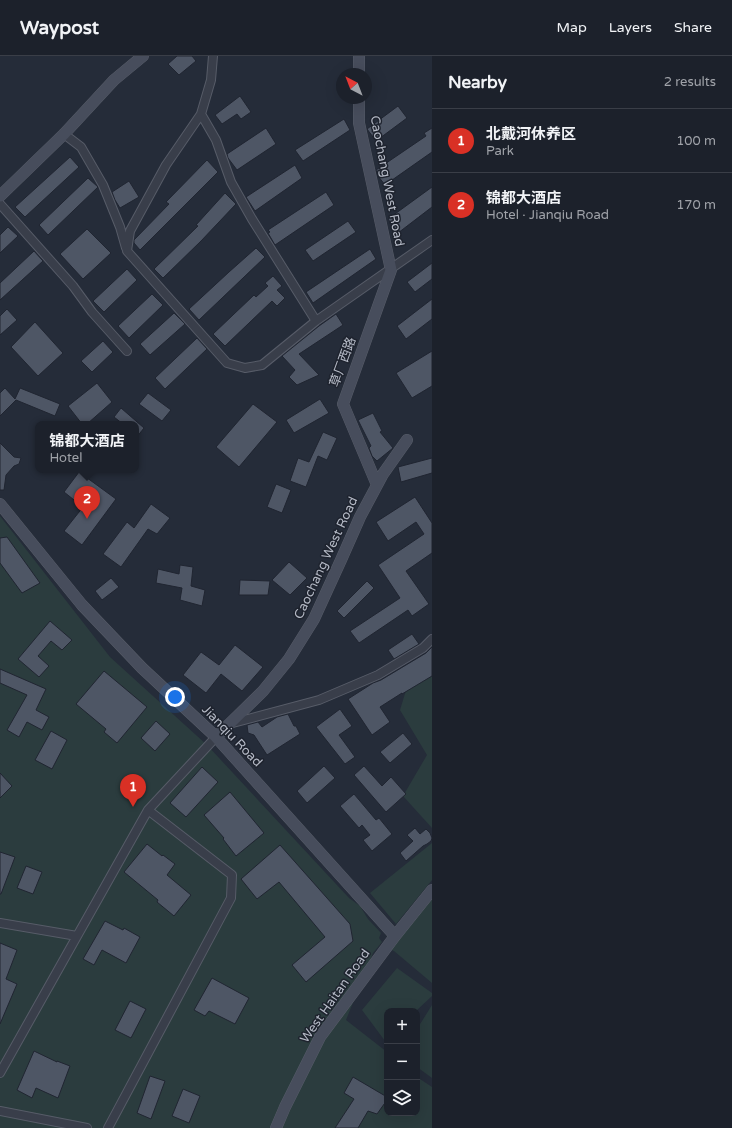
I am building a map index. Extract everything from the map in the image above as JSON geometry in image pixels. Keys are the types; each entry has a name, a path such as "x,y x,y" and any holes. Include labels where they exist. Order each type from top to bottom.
{"main road":[{"path":"0,196 64,134 114,80 143,56"},
{"path":"359,56 359,68"},
{"name":"Caochang West Road","path":"359,104 359,123 391,270"},
{"name":"草厂西路","path":"377,485 343,404 391,270"},
{"name":"Caochang West Road","path":"216,737 263,691 289,659 314,620 360,517 377,485 407,440"},
{"name":"Jianqiu Road","path":"0,504 82,605 142,668 216,737 395,936"},
{"name":"West Haitan Road","path":"276,1128 320,1037 395,936 432,890"}],"street":[{"path":"127,251 130,231 166,165 201,114 211,80 213,56"},
{"path":"201,114 216,140 231,182 252,219 316,321"},
{"path":"64,134 81,147 103,186 120,228 127,251 227,363 245,368 262,365 316,321 432,240"},
{"path":"0,204 73,286 92,312 127,351"},
{"path":"228,725 319,700 378,674 422,648 432,639"},
{"path":"0,1073 148,810 216,737"},
{"path":"108,1128 232,898 232,876 148,810"},
{"path":"0,923 77,936"},
{"path":"0,1111 87,1128"}],"shaded area":[{"path":"0,516 110,657 207,745 349,898 360,906 368,919 381,933 379,938 382,942 373,953 346,1020 384,1050 384,1116 420,1116 420,1079 432,1087 432,1128 0,1128"},
{"path":"432,671 432,828 403,796 427,755 400,710 407,687"},
{"path":"432,843 432,880 396,924 370,893"},
{"path":"432,896 432,983 390,949"},
{"path":"397,968 432,993 432,996 419,1008 384,1008 384,1040 362,1010"},
{"path":"432,1005 432,1078 420,1069 420,1024"}],"building":[{"path":"177,56 192,56 196,61 179,75 168,64"},
{"path":"240,96 251,112 241,119 237,114 222,124 215,115"},
{"path":"398,106 407,118 376,141 367,129"},
{"path":"344,119 350,130 303,161 295,150"},
{"path":"266,128 276,144 237,170 228,158 227,154"},
{"path":"432,128 432,152 385,185 378,176 376,170 426,136 424,133"},
{"path":"70,157 79,167 25,217 15,207"},
{"path":"207,160 218,172 140,250 134,243 134,240 169,204 166,202"},
{"path":"295,165 302,178 255,211 246,197"},
{"path":"88,178 98,187 48,235 39,225"},
{"path":"129,181 139,197 120,208 112,192"},
{"path":"432,187 432,207 398,233 388,219"},
{"path":"326,192 334,205 275,245 268,233 270,232 268,230"},
{"path":"225,193 236,204 163,278 154,269 198,226 196,225"},
{"path":"348,221 356,232 313,261 305,250"},
{"path":"8,227 18,236 0,253 0,235"},
{"path":"87,229 111,253 83,279 60,254"},
{"path":"256,248 265,257 199,320 189,309"},
{"path":"370,249 376,259 313,303 306,292"},
{"path":"34,251 43,261 0,300 0,283"},
{"path":"432,263 432,279 415,292 407,282"},
{"path":"127,269 137,280 104,312 93,301"},
{"path":"273,276 282,286 277,290 285,298 277,306 272,301 225,346 213,334 254,295 256,297 268,286 265,283"},
{"path":"152,294 163,305 129,338 118,326"},
{"path":"432,299 432,319 406,339 397,326"},
{"path":"7,309 17,320 0,335 0,316"},
{"path":"174,313 185,324 150,355 140,344"},
{"path":"336,314 343,325 299,354 319,375 297,385 289,377 295,370 282,356"},
{"path":"35,322 63,353 38,376 11,347"},
{"path":"197,338 207,349 165,389 155,378"},
{"path":"103,341 113,352 92,372 81,361"},
{"path":"432,351 432,386 412,398 396,373"},
{"path":"97,383 112,402 90,421 80,421 68,406"},
{"path":"5,388 15,399 20,388 60,404 55,416 16,400 0,416 0,393"},
{"path":"148,393 171,410 162,421 139,404"},
{"path":"320,399 329,413 294,433 286,420"},
{"path":"253,404 277,422 239,467 216,447"},
{"path":"121,408 136,421 119,421 114,417"},
{"path":"373,413 382,431 380,432 393,448 377,461 372,456 369,448 371,446 358,420"},
{"path":"139,424 144,428 139,434"},
{"path":"323,432 337,438 327,460 318,456 306,487 290,481 298,458 309,462"},
{"path":"0,443 14,457 21,458 19,464 14,466 6,475 4,490 0,490"},
{"path":"432,458 432,473 401,482 398,467"},
{"path":"78,473 80,473 116,499 82,545 64,531 83,507 64,492"},
{"path":"276,484 291,490 282,513 267,507"},
{"path":"415,497 432,523 432,553 406,571 429,604 412,616 408,610 359,643 350,631 400,598 378,565 424,534 416,522 388,541 376,522"},
{"path":"151,504 170,518 157,534 148,529 121,567 103,554 127,522 134,528"},
{"path":"7,537 40,583 22,593 0,563 0,538"},
{"path":"289,562 307,578 290,595 272,580"},
{"path":"180,565 193,567 191,586 205,590 202,606 180,600 182,588 156,583 158,569 179,574"},
{"path":"111,578 119,587 102,600 95,591"},
{"path":"240,580 270,581 268,595 239,595"},
{"path":"367,581 374,588 344,618 337,611"},
{"path":"50,621 72,640 62,650 51,641 38,656 49,666 39,677 18,659"},
{"path":"412,634 419,644 394,659 388,650"},
{"path":"235,645 263,667 242,691 221,674 206,693 183,675 201,652 219,665"},
{"path":"432,647 432,676 380,707 390,722 372,735 348,699 426,653"},
{"path":"0,669 46,689 36,710 49,717 42,730 27,722 19,737 7,730 27,695 0,683"},
{"path":"104,671 147,707 117,743 104,732 106,729 76,704"},
{"path":"340,709 352,726 339,735 355,757 345,764 316,727"},
{"path":"288,714 300,734 267,755 254,735 248,733 247,725 258,722 262,727 277,717"},
{"path":"156,721 170,734 155,751 141,738"},
{"path":"51,731 67,740 52,769 35,760"},
{"path":"403,733 412,744 390,763 380,752"},
{"path":"324,766 335,778 307,803 297,791"},
{"path":"364,766 382,786 391,777 406,794 386,812 354,775"},
{"path":"202,767 218,782 186,817 170,803"},
{"path":"0,773 12,786 0,798"},
{"path":"230,792 264,833 236,856 223,839 224,838 204,815"},
{"path":"354,794 376,820 379,818 392,834 372,851 363,840 370,835 362,825 359,828 340,806"},
{"path":"415,828 420,834 426,829 432,838 431,841 406,861 400,853 413,841 407,835"},
{"path":"147,844 175,864 167,875 191,895 174,916 157,902 158,900 124,872"},
{"path":"280,845 350,924 353,941 306,982 292,965 325,937 279,882 257,899 241,879"},
{"path":"0,852 15,857 1,894 0,894"},
{"path":"26,866 42,872 33,894 17,888"},
{"path":"105,921 123,930 124,928 140,937 126,963 102,950 94,965 83,959"},
{"path":"0,943 17,950 6,979 17,984 0,1024"},
{"path":"212,978 249,998 235,1024 209,1011 205,1016 194,1010"},
{"path":"130,1001 146,1009 131,1038 115,1030"},
{"path":"34,1051 57,1062 70,1066 58,1098 36,1088 32,1098 17,1090"},
{"path":"150,1076 165,1081 151,1119 137,1113"},
{"path":"353,1077 384,1095 384,1104 377,1114 368,1111 358,1128 335,1128 354,1099 344,1093"},
{"path":"183,1089 200,1096 189,1123 172,1116"}],"place":[{"name":"锦都大酒店","path":"87,519"},
{"name":"北戴河休养区","path":"133,807"}]}
